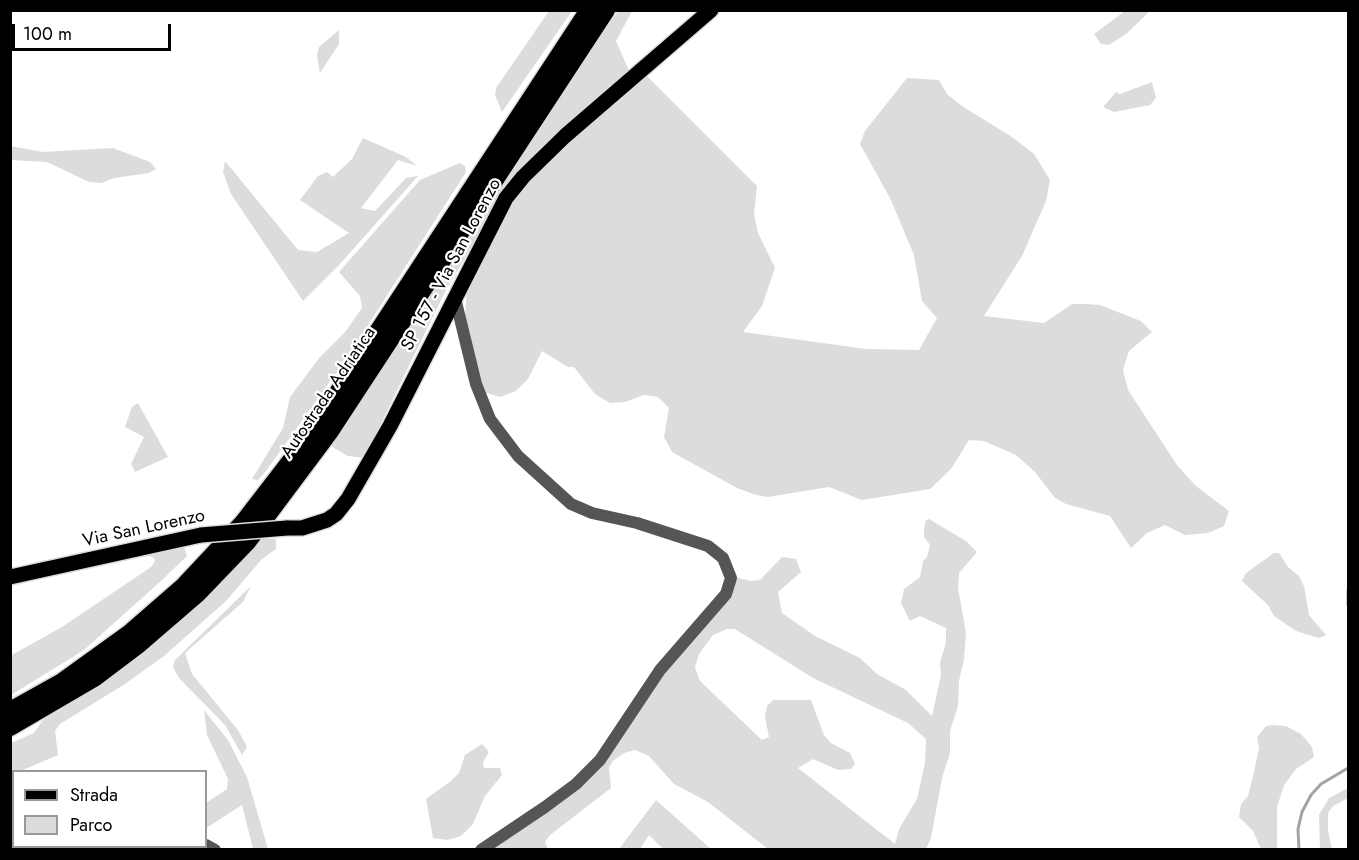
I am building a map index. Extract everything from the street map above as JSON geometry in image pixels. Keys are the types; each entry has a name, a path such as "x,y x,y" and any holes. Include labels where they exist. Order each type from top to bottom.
{"highway":[{"name":"Autostrada Adriatica","path":"10,711 62,682 130,633 184,586 243,523 312,431 589,10"},
{"name":"Autostrada Adriatica","path":"10,728 84,684 140,644 196,594 247,542 330,431 606,10"}],"main road":[{"name":"SP 157 - Via San Lorenzo","path":"287,528 302,528 327,520 336,514 348,499 390,426 506,198 523,177 565,136 711,10"},
{"name":"Via San Lorenzo","path":"10,577 201,535 287,528"}],"street":[{"path":"455,298 476,384 490,419 518,456 571,504 592,513 670,532 708,546 723,558 731,578 726,594 660,670 600,760 576,784 481,849"}],"green space":[{"path":"549,11 572,11 502,112 495,95 496,88"},
{"path":"618,11 632,11 616,41 630,73 520,169 502,194 444,294 364,458 348,456 334,448 330,444"},
{"path":"1125,11 1150,11 1126,34 1109,45 1101,44 1094,34"},
{"path":"339,30 339,44 320,73 317,55 319,47"},
{"path":"645,74 757,186 754,214 758,233 775,268 762,306 743,332 866,349 919,350 937,318 922,301 914,255 890,198 860,144 865,131 907,78 939,80 947,94 962,106 1012,137 1034,154 1050,180 1046,201 1022,256 984,316 1044,323 1072,304 1085,304 1100,305 1141,321 1152,332 1129,351 1123,370 1128,390 1177,465 1196,486 1229,511 1224,526 1208,533 1185,535 1165,525 1147,533 1131,548 1110,516 1066,504 1055,498 1035,472 1016,455 984,441 969,440 951,469 930,489 862,500 829,487 768,497 756,495 737,488 672,452 664,437 669,408 658,397 644,395 625,402 610,403 595,394 574,367 568,367 542,351 528,379 516,391 500,397 483,392 465,318 467,285 520,190 536,172"},
{"path":"1152,82 1156,98 1150,105 1114,112 1103,107 1116,92 1120,94"},
{"path":"363,138 406,157 417,166 398,160 361,208 375,211 406,178 418,176 340,264 303,301 231,194 223,172 225,161 298,250 317,252 349,233 300,200 318,176 327,172 333,177 352,159"},
{"path":"10,146 43,152 113,148 150,162 156,169 149,173 114,178 102,183 89,182 47,162 11,160"},
{"path":"460,163 465,166 466,172 349,355 266,471 258,480 252,479 283,428 290,397 320,357 345,332 362,308 360,296 339,272 420,180"},
{"path":"138,403 168,457 135,472 131,464 144,437 125,427 132,407"},
{"path":"929,519 966,541 977,552 959,573 958,588 966,633 964,659 959,681 958,706 950,731 950,753 942,778 931,838 926,849 768,849 708,802 674,784 649,756 635,750 624,753 613,761 609,767 611,788 550,835 545,842 548,849 492,850 610,748 735,577 751,581 760,580 782,557 796,559 801,572 778,592 782,613 815,636 860,658 877,674 906,690 932,716 941,675 940,662 946,643 946,628 920,616 910,621 901,603 904,589 920,577 923,561 927,557 930,545 924,537 926,520","holes":["727,629 735,629 813,678 908,723 926,739 925,763 917,799 899,829 895,844 798,768 813,759 838,770 851,769 855,764 850,753 831,743 824,735 811,700 773,700 767,706 765,717 769,737 762,740 700,681 695,667 699,654 713,635"]},
{"path":"261,538 276,539 276,549 262,559 226,601 164,656 125,684 60,724 55,731 58,755 23,770 12,770 11,775 11,743 34,733 43,720 105,682 149,648 201,602"},
{"path":"174,545 184,547 187,556 161,581 84,650 11,695 10,656 62,627 151,567 155,561 149,556 136,558"},
{"path":"1274,553 1279,553 1288,567 1299,576 1304,586 1309,615 1326,635 1319,638 1296,631 1274,616 1268,605 1242,581 1246,573"},
{"path":"251,586 243,602 185,653 192,674 238,730 247,747 242,755 225,725 179,678 173,667 175,660"},
{"path":"204,710 228,740 247,777 268,849 253,849 242,805 207,827 207,802 227,789 228,779 207,735"},
{"path":"1266,726 1286,726 1301,734 1312,747 1314,757 1296,769 1284,785 1277,807 1277,849 1261,849 1253,831 1239,817 1241,804 1248,796 1254,772 1259,748 1257,737"},
{"path":"482,744 489,752 483,762 484,768 500,768 502,775 485,796 473,824 461,836 448,840 433,838 426,799 451,781 459,773 465,755"},
{"path":"1348,788 1348,798 1333,806 1328,813 1328,831 1332,849 1320,849 1319,815 1329,798"},
{"path":"656,800 711,849 663,849 649,835 640,849 619,849"}],"waterway":[{"path":"1348,590 1348,605"},
{"path":"1299,850 1298,829 1302,812 1311,795 1321,784 1348,768"}]}
